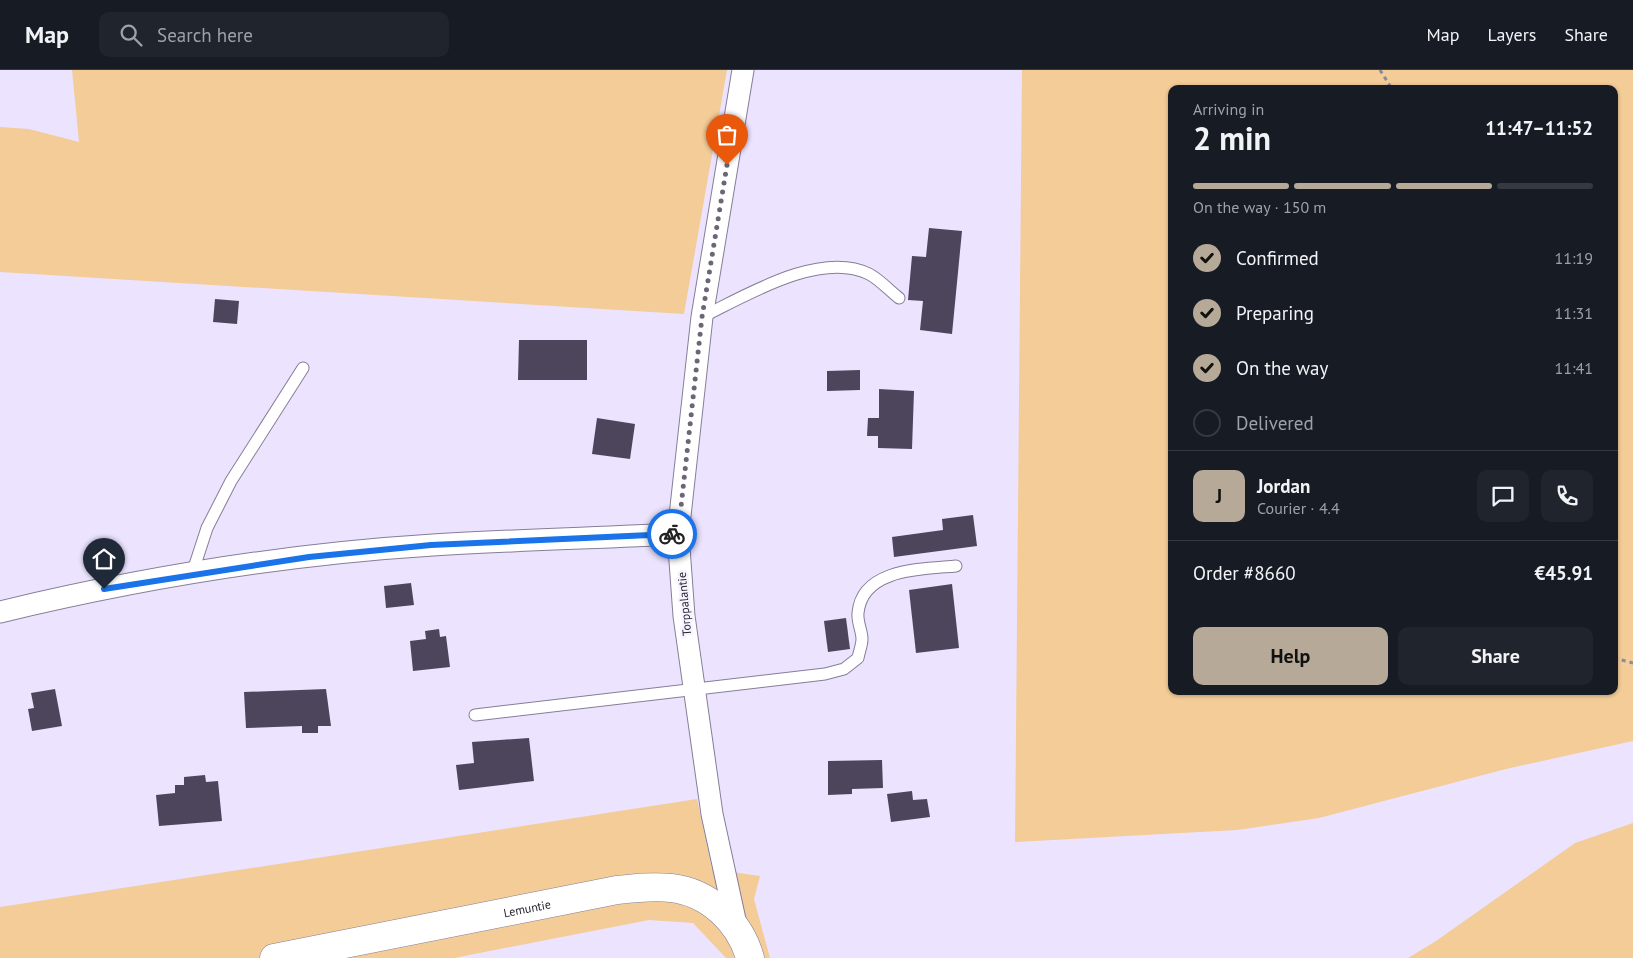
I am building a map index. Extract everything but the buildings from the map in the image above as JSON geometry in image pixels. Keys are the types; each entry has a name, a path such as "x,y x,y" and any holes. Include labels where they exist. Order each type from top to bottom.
{"street":[{"name":"Torppalantie","path":"738,928 712,814 694,690 678,534 702,317 743,70"},
{"path":"0,612 68,595 309,557 431,545 678,534"},
{"name":"Lemuntie","path":"274,958 617,890 645,887 672,888 697,895 720,909 738,928 750,958"}],"lane":[{"path":"702,317 770,284 805,272 837,266 869,274 899,298"},
{"path":"192,574 207,528 231,481 303,368"},
{"path":"475,715 825,674 844,669 858,658 862,640 858,613 864,594 876,582 895,574 956,566"}],"path":[{"path":"1380,70 1389,85"},
{"path":"1618,659 1633,663"}],"shaded area":[{"path":"72,70 727,70 684,314 0,272 0,127 29,129 79,142"},
{"path":"1022,70 1633,70 1633,741 1506,769 1319,818 1237,830 1015,842"},
{"path":"697,799 712,869 760,876 754,899 770,958 726,958 693,923 649,920 454,958 0,958 0,907"},
{"path":"1633,823 1633,958 1408,958 1436,941 1575,843"}],"way so far":[{"path":"672,534 678,534 702,317 727,165"}],"route":[{"path":"104,589 309,557 431,545 672,534"}]}
